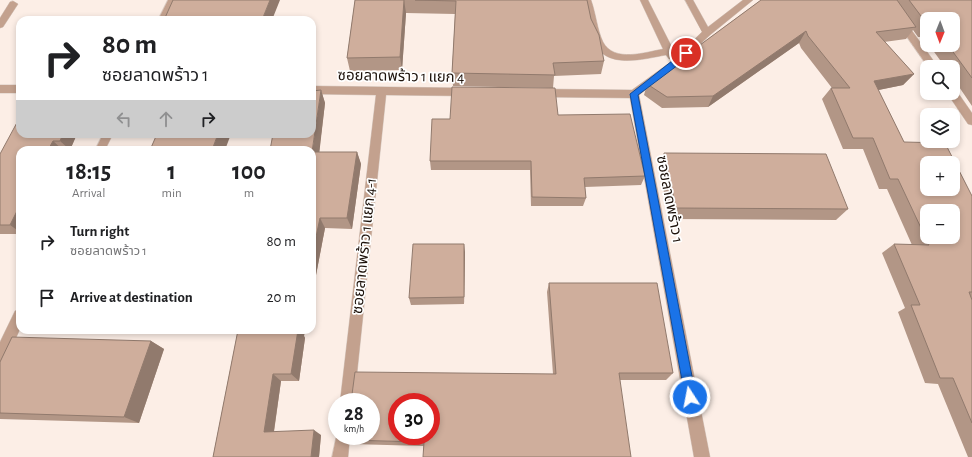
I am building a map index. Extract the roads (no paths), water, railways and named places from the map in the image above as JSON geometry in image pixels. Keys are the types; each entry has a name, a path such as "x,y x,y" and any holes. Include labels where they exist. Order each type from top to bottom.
{"street":[{"path":"165,16 172,0"},
{"path":"587,0 600,45 606,53 616,58 669,51"},
{"path":"644,0 675,63"},
{"path":"689,0 707,33"},
{"path":"531,93 634,94 675,63 707,33 749,0"},
{"path":"885,0 928,60"},
{"path":"0,25 13,4"},
{"path":"0,89 16,89"},
{"name":"ซอยลาดพร้าว 1 แยก 4","path":"316,90 476,92"},
{"name":"ซอยลาดพร้าว 1 แยก 4-1","path":"348,393 381,91"},
{"name":"ซอยลาดพร้าว 1","path":"634,94 702,457"},
{"path":"957,100 972,121"},
{"path":"0,356 16,323"},
{"path":"340,457 342,445"}]}
